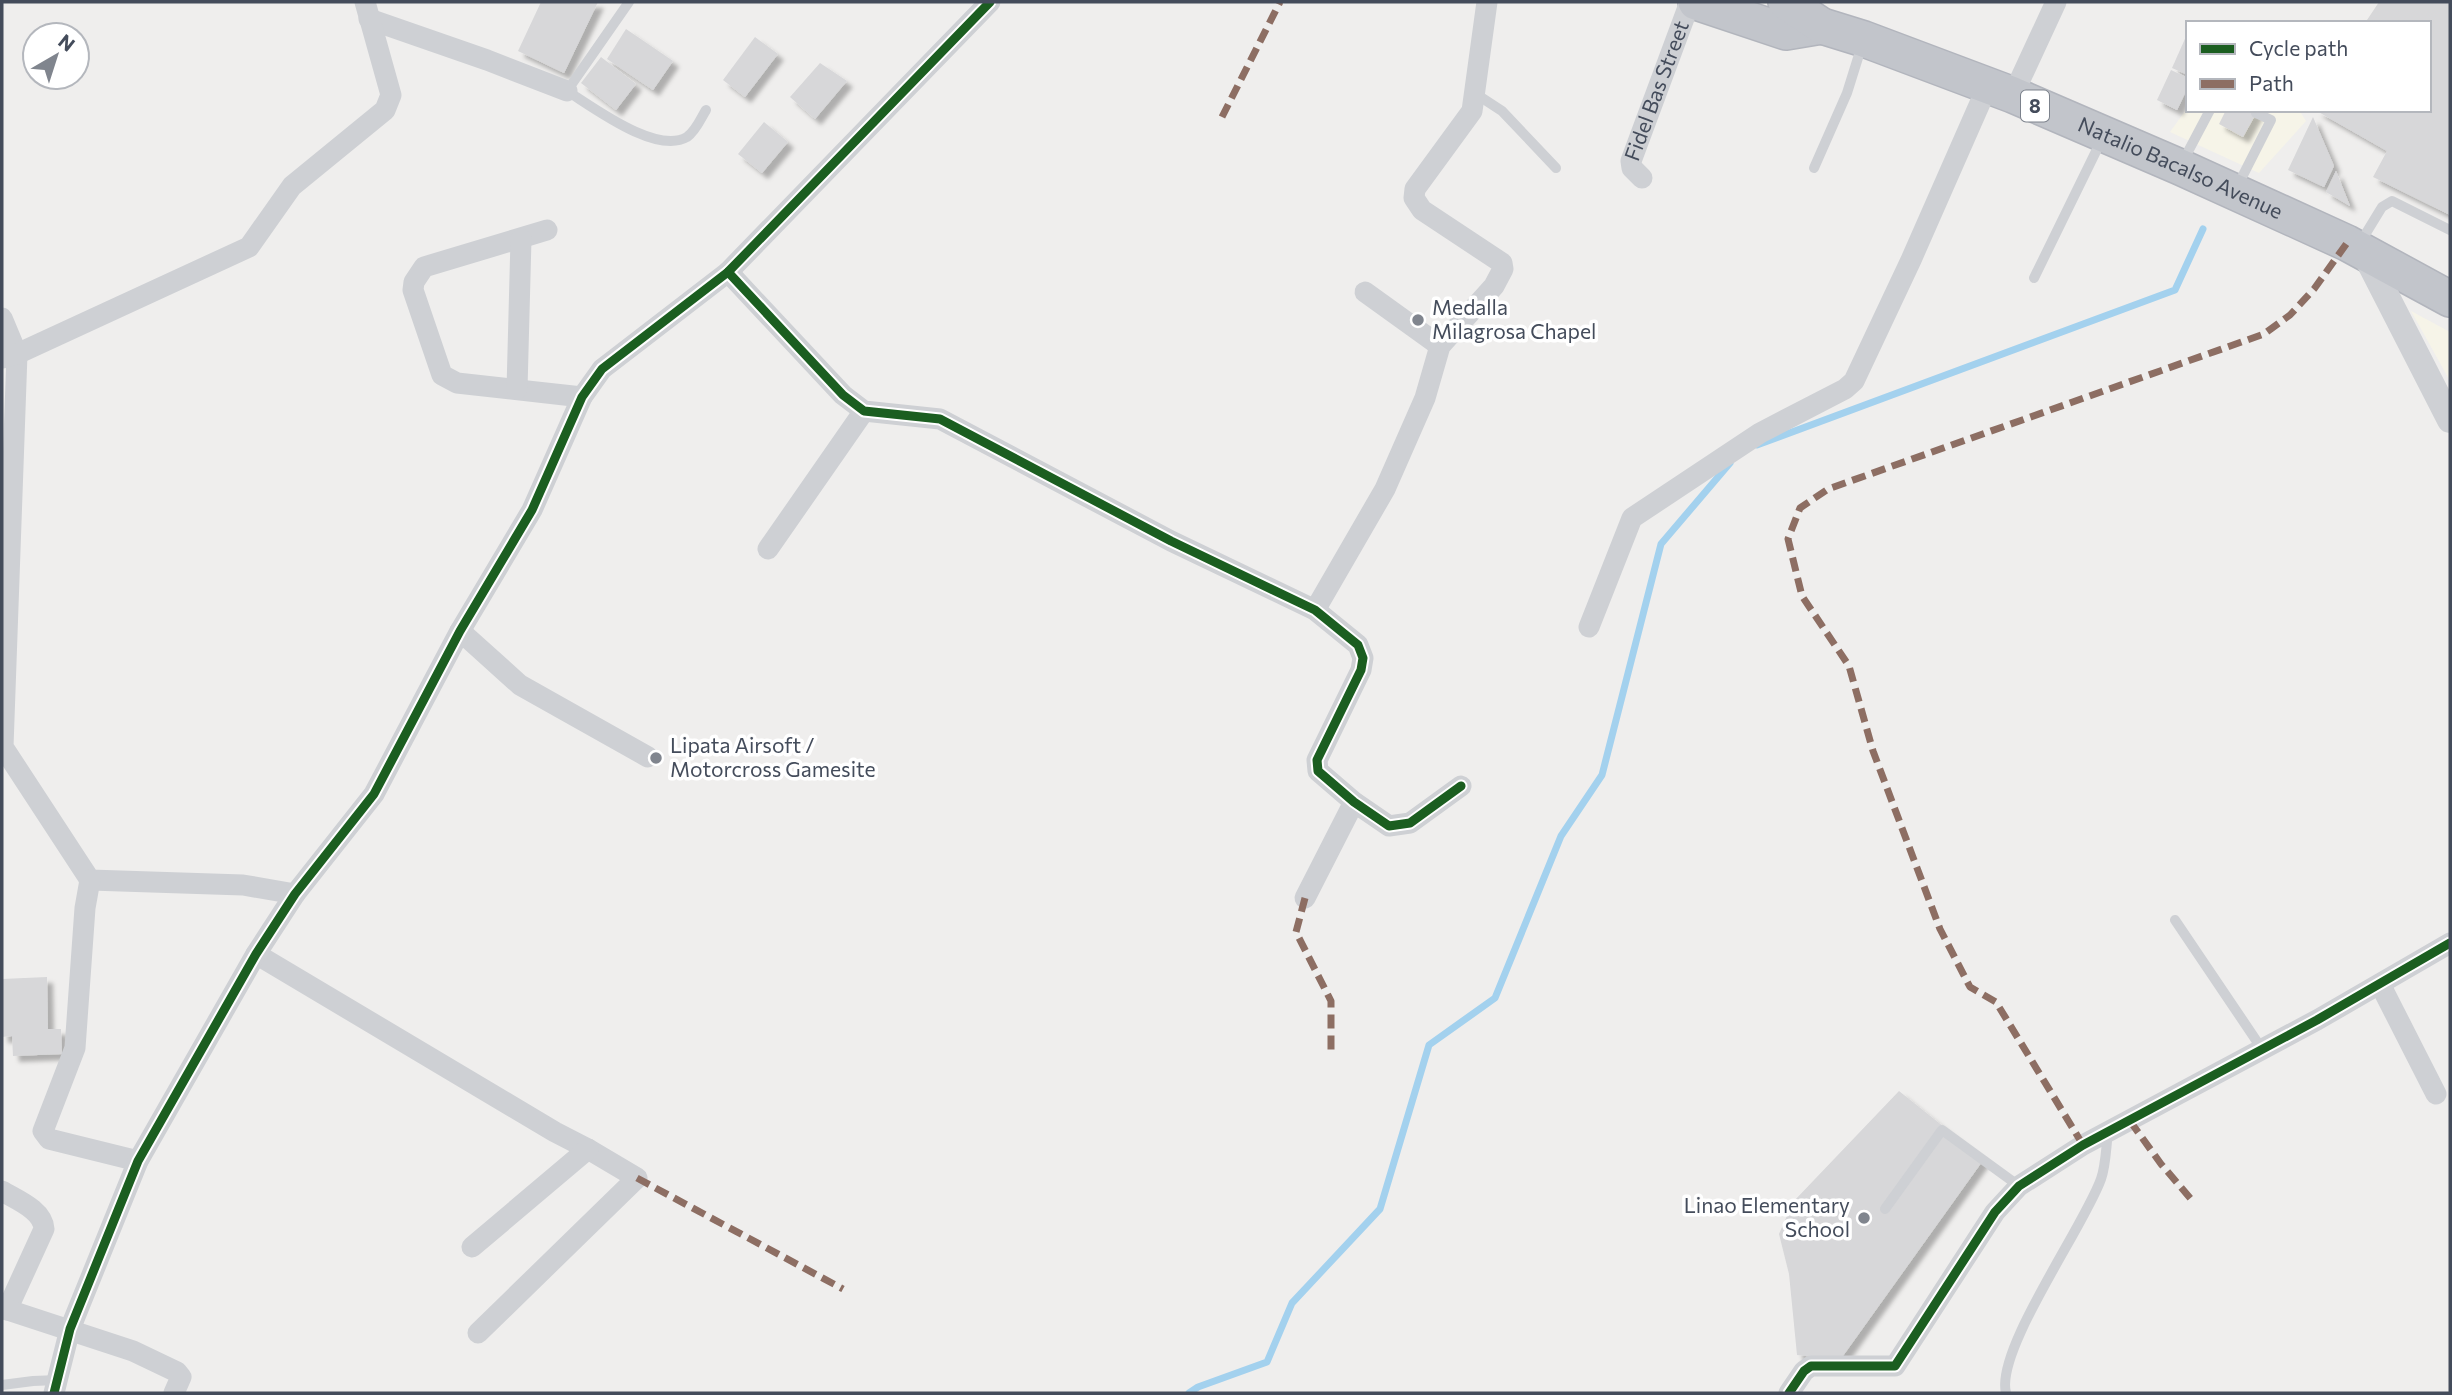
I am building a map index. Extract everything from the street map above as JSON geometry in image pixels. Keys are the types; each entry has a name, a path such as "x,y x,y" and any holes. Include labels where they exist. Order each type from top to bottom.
{"highway":[{"name":"Natalio Bacalso Avenue","path":"1696,2 1786,32 1825,14"},
{"name":"Natalio Bacalso Avenue","path":"1786,2 1825,14 1864,39 2000,90 2234,191 2360,250 2450,299"}],"street":[{"path":"56,1387 70,1329 138,1161 256,954 295,894 374,794 460,631 532,510 582,397 602,369 728,272 990,2"},
{"path":"1314,610 1385,489 1425,398 1440,346 1494,286 1503,270 1502,262 1422,210 1414,198 1415,189 1468,119 1476,94 1487,2"},
{"name":"Fidel Bas Street","path":"1642,178 1632,168 1631,161 1690,2"},
{"path":"1589,627 1632,518 1760,433 1845,389 1854,381 1911,260 2000,90 2056,2"},
{"path":"367,11 567,91"},
{"path":"10,356 249,247 292,186 386,110 389,104 391,95 367,11"},
{"path":"547,230 424,267 414,282 413,290 442,375 457,383 582,397"},
{"path":"517,389 521,239"},
{"path":"2360,250 2450,420"},
{"path":"728,272 843,395 863,411 940,419 1171,541 1314,610 1358,645 1363,658 1361,670 1317,760 1320,775 1354,802 1389,826 1410,823 1461,786"},
{"path":"1365,292 1440,346"},
{"path":"2,318 10,356 2,747 90,880 85,908 75,1048 43,1131 49,1139 138,1161"},
{"path":"768,549 863,411"},
{"path":"460,631 520,685 648,757"},
{"path":"1305,898 1354,802"},
{"path":"90,880 243,885 295,894"},
{"path":"1789,1393 1804,1371 1811,1366 1895,1366 1995,1212 2019,1186 2083,1144 2262,1049 2450,943"},
{"path":"256,954 555,1132 638,1178 478,1333"},
{"path":"2380,984 2436,1094"},
{"path":"472,1247 588,1149"},
{"path":"2,1191 36,1212 41,1217 44,1229 4,1309 133,1351 177,1372 181,1377 174,1393"}],"lane":[{"path":"629,2 567,91 633,130 657,140 685,138 695,129 706,110"},
{"path":"1814,168 1847,93 1864,39"},
{"path":"1476,94 1502,111 1556,168"},
{"path":"2180,167 2209,112"},
{"path":"2234,191 2271,120 2256,113"},
{"path":"2034,278 2104,135"},
{"path":"2360,250 2382,207 2392,201 2450,230"},
{"path":"2175,920 2262,1049"},
{"path":"1885,1209 1942,1130 2019,1186"},
{"path":"2006,1393 2004,1376 2009,1359 2102,1176 2108,1132"},
{"path":"2,1385 33,1381 56,1387"}],"shaded area":[{"path":"2186,110 2186,112 2300,112 2306,121 2259,173 2170,132"},
{"path":"2411,311 2450,332 2450,381"}],"building":[{"path":"541,2 598,2 564,73 518,51"},
{"path":"2379,2 2450,2 2450,215 2373,177 2387,151 2319,112 2431,112 2431,21 2366,21"},
{"path":"626,29 673,61 653,90 607,59"},
{"path":"2186,36 2186,74 2172,68"},
{"path":"755,37 778,54 745,97 723,80"},
{"path":"601,57 636,84 616,110 581,83"},
{"path":"820,63 847,81 815,119 790,97"},
{"path":"2171,70 2186,77 2186,91 2177,110 2157,100"},
{"path":"2225,112 2257,112 2243,137 2219,124"},
{"path":"2313,117 2334,166 2324,187 2288,170"},
{"path":"764,122 788,142 762,173 738,154"},
{"path":"2336,171 2350,206 2326,192"},
{"path":"47,977 48,1029 61,1029 62,1054 13,1056 12,1036 2,1037 2,979"},
{"name":"Linao Elementary School","path":"1899,1091 1984,1159 1840,1360 1797,1355 1789,1274 1779,1234 1793,1202"}],"waterway":[{"path":"1757,445 2175,290 2203,229"},
{"path":"1189,1393 1198,1387 1267,1362 1292,1303 1380,1209 1429,1045 1495,998 1561,836 1602,775 1661,544 1730,463"}],"marked path":[{"path":"1222,117 1280,2"},
{"path":"2083,1145 1996,1002 1970,987 1940,929 1873,751 1849,666 1802,596 1788,539 1800,508 1828,489 2264,334 2290,315 2314,289 2347,243"},
{"path":"1305,898 1296,932 1331,1001 1331,1053"},
{"path":"2130,1121 2191,1199"},
{"path":"637,1178 843,1289"}],"cycle path":[{"path":"54,1393 70,1329 138,1161 256,954 295,894 374,794 460,631 532,510 582,397 602,369 728,272 990,2"},
{"path":"728,272 843,395 864,411 940,419 1171,541 1315,610 1358,645 1363,658 1361,670 1317,760 1318,771 1354,802 1389,826 1410,823 1461,786"},
{"path":"1789,1393 1804,1371 1811,1366 1895,1366 1995,1212 2019,1186 2083,1145 2317,1020 2450,943"}],"place":[{"name":"Medalla Milagrosa Chapel","path":"1418,320"},
{"name":"Lipata Airsoft / Motorcross Gamesite","path":"656,758"},
{"name":"Linao Elementary School","path":"1864,1218"}]}
